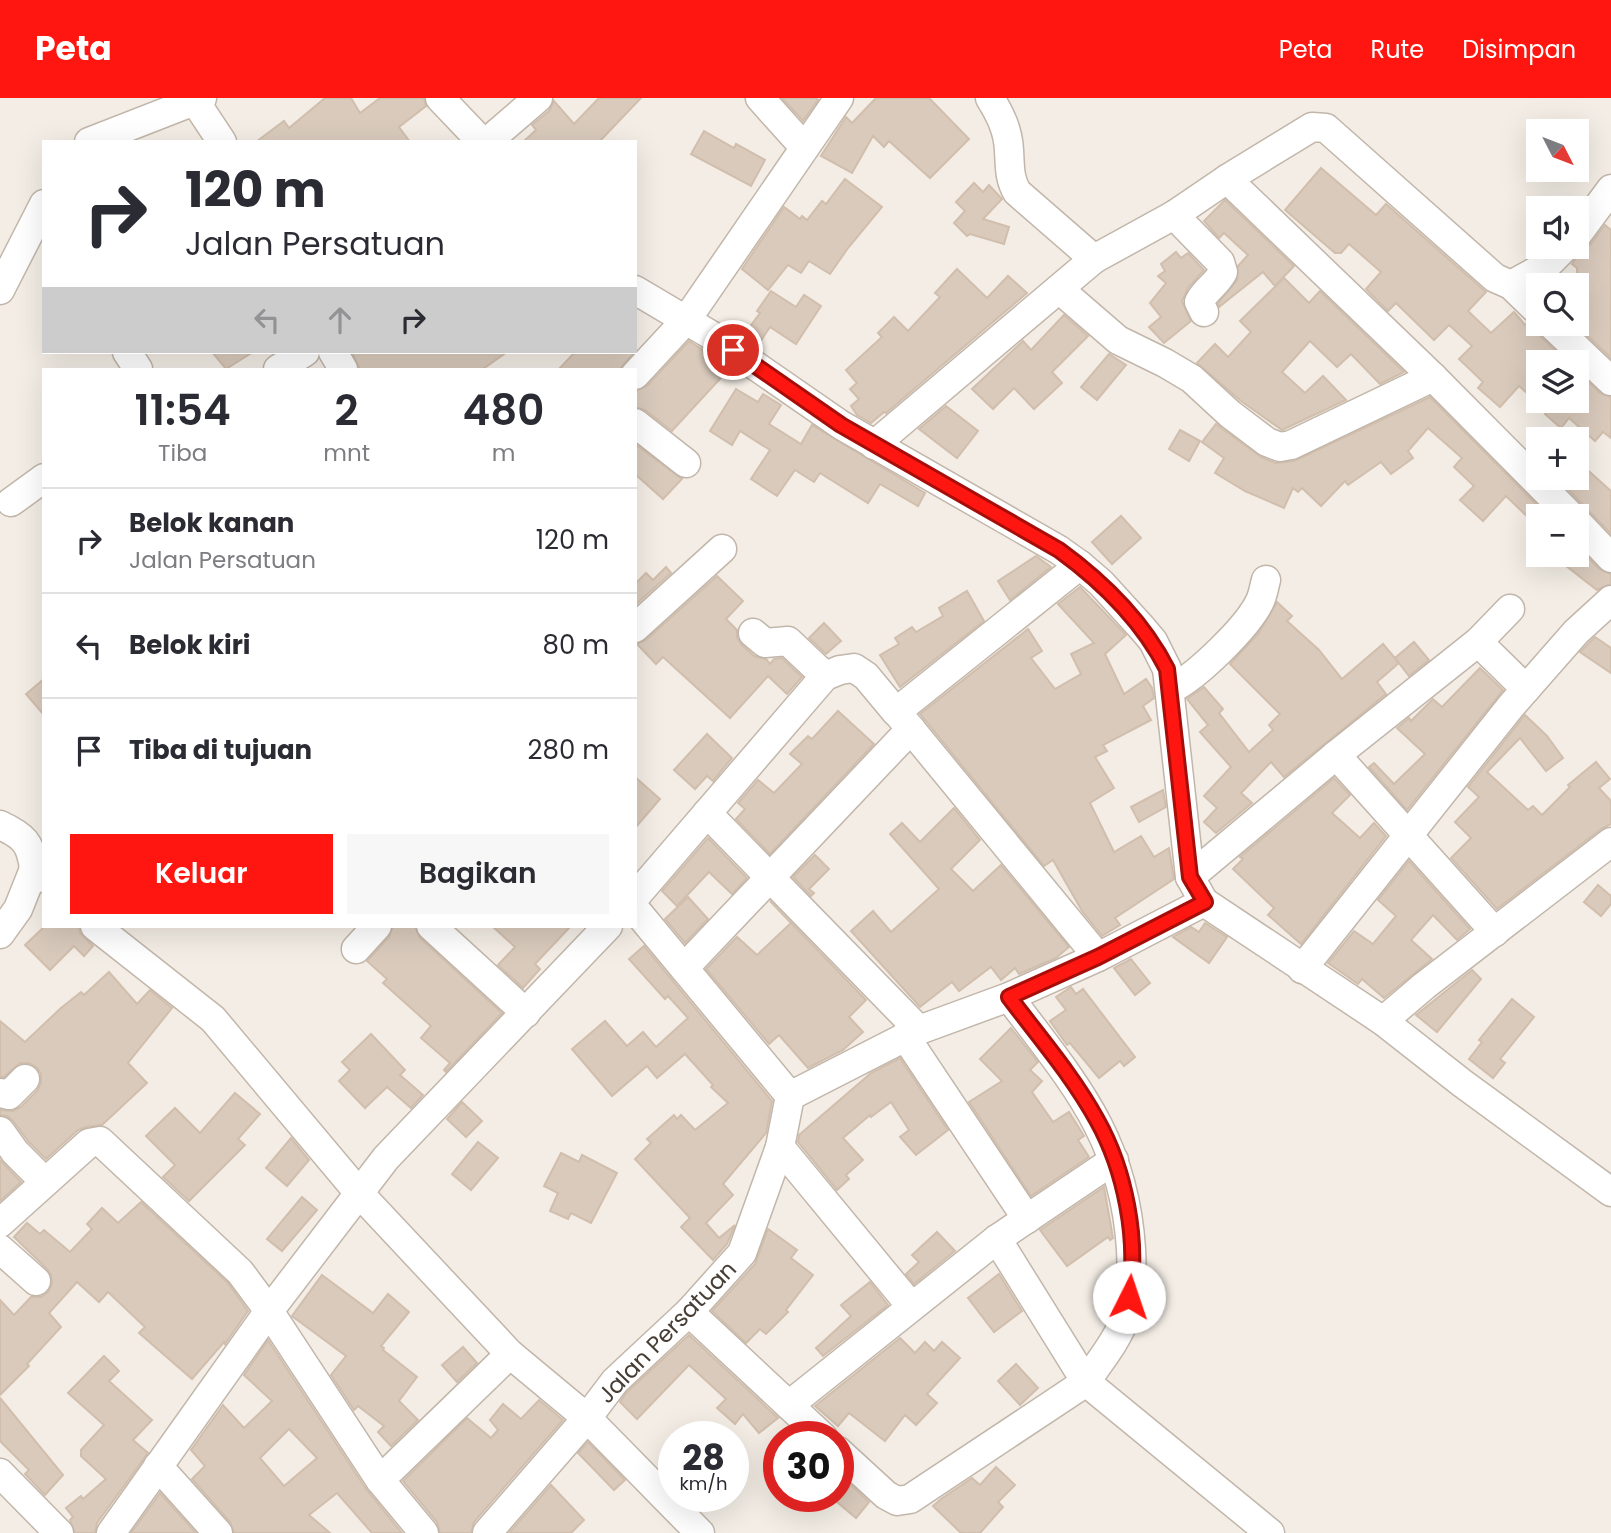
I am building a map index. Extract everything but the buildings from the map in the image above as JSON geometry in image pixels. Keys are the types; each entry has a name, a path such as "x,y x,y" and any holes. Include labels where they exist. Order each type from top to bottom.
{"street":[{"path":"440,98 482,140"},
{"path":"486,140 538,98"},
{"path":"760,98 804,147"},
{"path":"637,373 687,319 839,98"},
{"path":"990,98 1006,132 1011,182 1017,192 1094,259"},
{"path":"94,140 199,99 221,140"},
{"path":"874,445 1094,259 1174,215 1312,127 1326,128 1495,278 1511,285 1526,299"},
{"path":"1227,179 1433,377 1559,504"},
{"path":"1589,219 1611,189"},
{"path":"0,290 42,213"},
{"path":"1174,215 1220,262 1223,272 1219,280 1203,294 1199,302 1204,312"},
{"path":"1511,285 1553,259"},
{"path":"1059,289 1118,340 1192,379 1230,414 1267,442 1280,447 1291,445 1433,377"},
{"path":"637,291 687,319 798,397 874,445 1059,550 1101,583 1153,641 1167,669 1190,877 1205,902 1383,1021 1462,1083 1611,1192"},
{"path":"1564,336 1611,381"},
{"path":"280,368 302,354"},
{"path":"637,425 687,463"},
{"path":"11,502 42,479"},
{"path":"1589,535 1611,558"},
{"path":"637,626 722,549"},
{"path":"684,968 769,878 904,720 1080,565"},
{"path":"1171,689 1183,683 1241,629 1259,602 1266,580"},
{"path":"1302,969 1526,690 1576,632 1611,600"},
{"path":"1190,877 1336,755 1478,642 1510,610"},
{"path":"753,633 765,643 788,641 825,677"},
{"path":"1478,642 1526,690"},
{"path":"637,895 825,677 840,670 854,668 866,676 904,720 1098,957"},
{"path":"1336,755 1496,932"},
{"path":"707,813 912,1033 1027,1219"},
{"path":"0,825 15,832 32,850 39,874 0,934"},
{"path":"1383,1021 1424,986 1611,842"},
{"path":"637,911 790,1096 912,1033 1009,997 1098,957 1205,902"},
{"path":"356,949 375,928"},
{"path":"433,928 526,1013"},
{"path":"111,1533 270,1311 386,1158 606,928"},
{"path":"110,931 213,1019 359,1193 510,1354 601,1400 699,1533"},
{"path":"854,1466 886,1495 897,1501 910,1499 1086,1382 1126,1318 1133,1276 1127,1209 1114,1160 1098,1121 1009,997"},
{"path":"0,1093 9,1095 26,1079"},
{"name":"Jalan Persatuan","path":"487,1533 601,1400 689,1312 742,1253 780,1147 790,1096"},
{"path":"0,1131 15,1152 45,1182"},
{"path":"0,1223 89,1143 100,1141 240,1272 270,1311 380,1480 424,1533"},
{"path":"780,1147 911,1306"},
{"path":"789,1405 998,1239 1114,1160"},
{"path":"998,1239 1086,1382 1270,1533"},
{"path":"0,1249 36,1280"},
{"path":"689,1312 806,1421"},
{"path":"380,1480 510,1354"},
{"path":"158,1466 218,1533"},
{"path":"0,1473 59,1533"}],"route":[{"path":"733,350 841,425 1059,550 1080,565 1101,583 1153,641 1167,669 1190,877 1205,902 1098,957 1009,997 1098,1121 1114,1160 1129,1224 1133,1276 1129,1297"}]}
